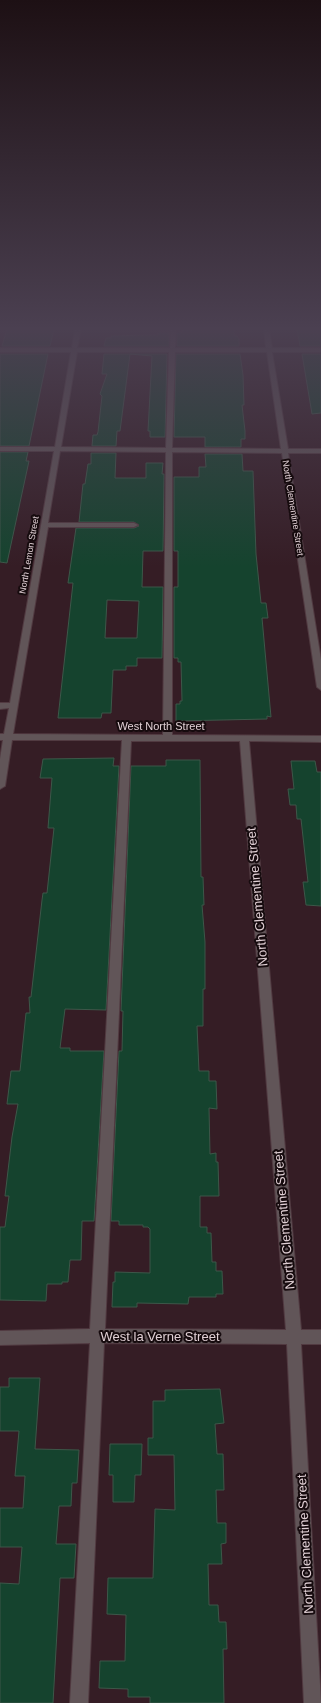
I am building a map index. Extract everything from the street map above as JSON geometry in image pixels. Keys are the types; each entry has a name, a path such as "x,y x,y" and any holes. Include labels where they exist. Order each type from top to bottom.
{"street":[{"name":"North Lemon Street","path":"0,786 4,737 14,705 64,408"},
{"path":"167,738 170,408"},
{"name":"North Clementine Street","path":"277,408 321,687"},
{"path":"0,449 321,451"},
{"path":"44,525 134,525"},
{"path":"0,706 14,705"},
{"name":"West North Street","path":"4,737 321,739"},
{"path":"79,1703 127,738"},
{"name":"North Clementine Street","path":"244,738 294,1337 313,1703"},
{"name":"West la Verne Street","path":"0,1338 97,1336 321,1337"}],"building":[{"path":"0,408 37,408 29,446 0,446"},
{"path":"101,408 123,408 120,431 117,431 116,446 92,446 93,435 97,435"},
{"path":"149,408 166,408 165,437 150,437 150,431 148,431"},
{"path":"175,408 242,408 245,439 241,439 241,447 205,447 205,437 174,437"},
{"path":"311,408 321,408 321,413 312,414"},
{"path":"0,452 28,452 26,461 29,461 7,563 0,562"},
{"path":"91,453 116,453 115,478 146,478 146,463 163,463 163,551 143,551 142,587 163,587 162,658 137,658 137,666 126,666 126,670 113,670 111,713 102,713 101,718 58,718 73,583 68,583 76,528 134,528 139,526 134,522 79,522 83,484 85,484 88,464 91,464","holes":["107,600 139,601 137,638 105,638"]},
{"path":"205,454 242,454 243,471 253,471 256,554 261,603 266,603 268,618 262,618 271,717 267,716 267,719 176,721 176,704 180,704 180,701 182,701 181,662 178,662 178,658 174,658 174,587 178,587 178,551 174,551 174,477 199,477 199,467 206,467"},
{"path":"114,758 113,766 119,766 106,1010 65,1009 60,1048 70,1048 70,1051 104,1051 94,1221 82,1221 81,1260 70,1260 68,1282 62,1282 62,1284 47,1284 46,1301 0,1300 0,1227 5,1227 9,1196 5,1196 12,1137 18,1104 7,1104 11,1071 20,1071 26,1013 30,1013 29,997 31,997 43,893 47,893 54,828 48,828 52,778 40,778 43,759"},
{"path":"166,760 200,760 201,877 203,877 204,905 202,905 205,942 205,989 203,989 203,1026 197,1026 199,1071 209,1071 209,1081 216,1081 217,1109 209,1108 210,1154 216,1153 216,1162 218,1162 219,1196 200,1196 200,1227 207,1227 207,1233 211,1233 212,1262 216,1262 216,1271 222,1271 223,1294 216,1294 216,1297 189,1297 188,1304 137,1303 137,1307 112,1307 115,1272 150,1273 150,1229 148,1227 143,1227 143,1225 119,1225 119,1221 111,1221 119,1051 122,1051 123,1011 121,1011 131,766 166,766"},
{"path":"291,761 315,761 317,772 321,772 321,906 306,905 303,882 308,882 301,819 297,819 296,805 290,805 288,789 294,789"},
{"path":"9,1378 40,1378 35,1449 79,1450 77,1483 72,1483 71,1506 59,1506 56,1544 76,1544 74,1578 60,1578 53,1703 0,1703 0,1583 19,1584 22,1547 0,1547 0,1508 23,1508 25,1476 15,1476 19,1431 0,1431 0,1387 9,1387"},
{"path":"220,1389 224,1423 215,1424 217,1454 223,1454 224,1490 216,1490 217,1523 226,1523 226,1543 221,1544 222,1564 208,1564 209,1605 218,1605 219,1622 226,1622 227,1649 223,1649 224,1703 150,1703 150,1697 128,1697 128,1689 99,1688 100,1661 125,1661 126,1615 107,1614 108,1578 153,1578 155,1509 175,1510 174,1455 148,1455 148,1438 153,1438 153,1401 165,1401 165,1390"},
{"path":"110,1444 142,1444 141,1475 135,1475 134,1502 113,1502 113,1475 109,1475"}]}
